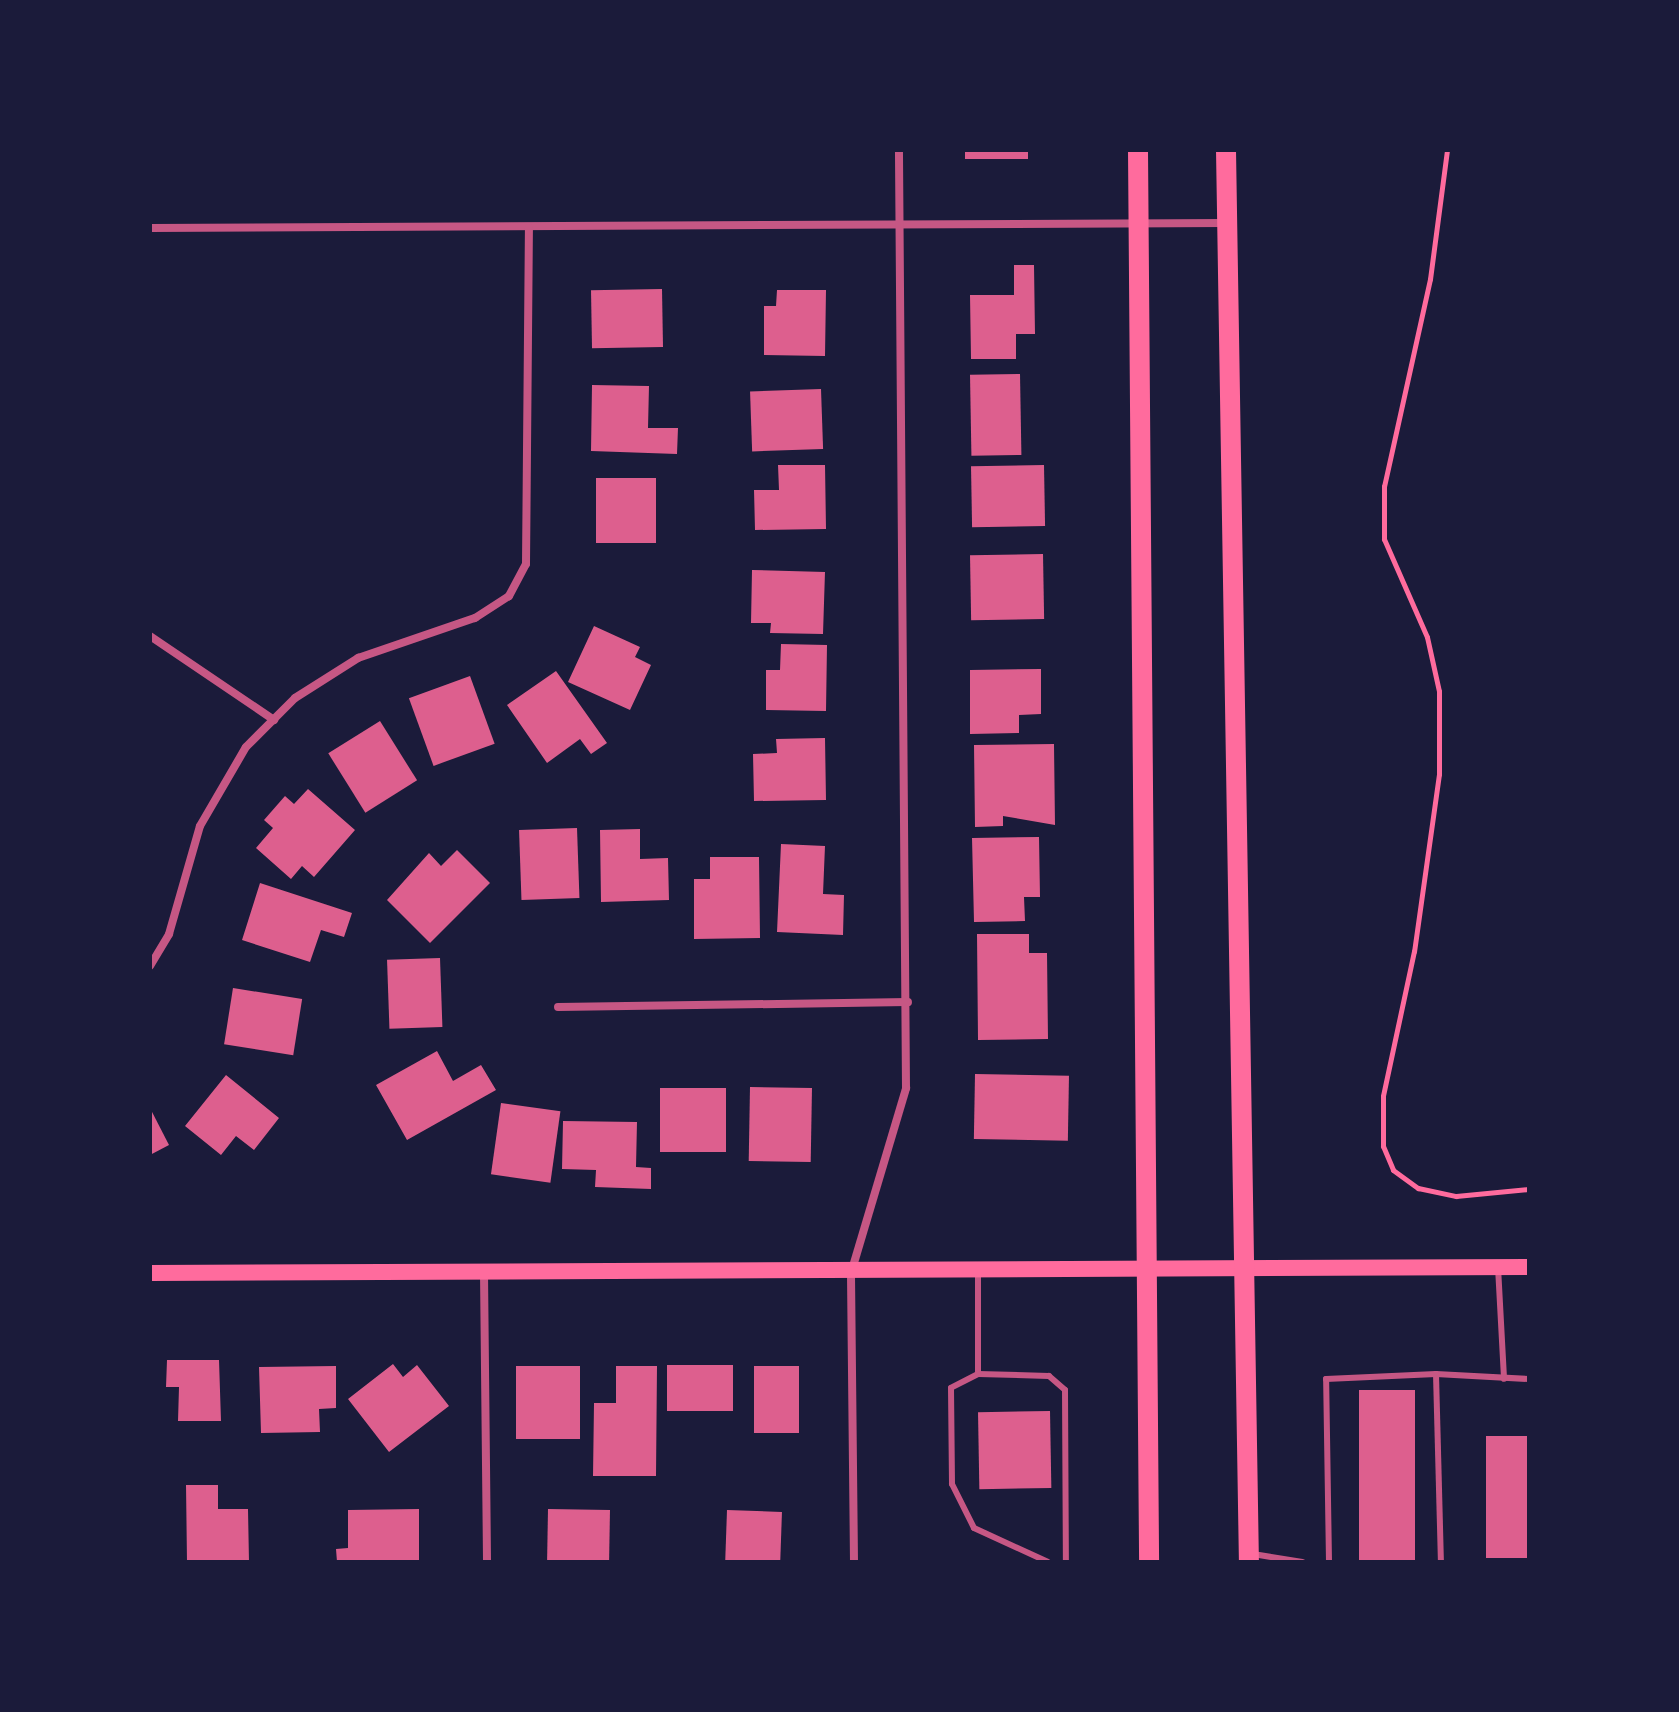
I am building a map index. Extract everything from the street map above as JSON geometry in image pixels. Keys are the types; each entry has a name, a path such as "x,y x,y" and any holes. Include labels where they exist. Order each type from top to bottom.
{"main road":[{"path":"1138,150 1149,1562"},
{"path":"1226,150 1249,1558"},
{"path":"150,1273 978,1273 1529,1267"}],"street":[{"path":"854,1562 851,1273 906,1088 908,1002 899,150"},
{"path":"150,228 529,228 900,222 1227,223"},
{"path":"150,966 169,934 200,826 246,747 274,720 358,658 475,618 509,596 526,564 529,228"},
{"path":"150,636 274,720"},
{"path":"558,1007 908,1002"},
{"path":"484,1273 487,1562"}],"lane":[{"path":"1498,1267 1504,1379"},
{"path":"978,1273 978,1374"},
{"path":"1048,1562 974,1528 952,1484 951,1388 978,1374 1049,1376 1065,1390 1066,1562"},
{"path":"1436,1374 1441,1562"},
{"path":"1329,1562 1326,1379 1436,1374 1529,1379"},
{"path":"1249,1558 1302,1562"}],"path":[{"path":"1447,150 1430,279 1384,486 1384,539 1427,637 1439,691 1439,774 1414,951 1383,1096 1383,1146 1393,1170 1418,1188 1456,1196 1529,1189"}],"building":[{"path":"965,150 1028,150 1028,159 965,159"},
{"path":"1014,265 1034,265 1035,334 1016,334 1016,359 971,359 970,295 1014,295"},
{"path":"662,289 663,347 592,348 591,290"},
{"path":"777,290 826,290 825,356 764,355 764,306 776,306"},
{"path":"1020,374 1021,455 971,456 970,375"},
{"path":"592,385 649,386 648,428 678,428 677,454 591,451"},
{"path":"821,389 823,449 752,451 750,391"},
{"path":"778,465 825,465 826,529 755,530 754,490 779,490"},
{"path":"1044,465 1045,526 972,527 971,466"},
{"path":"596,478 656,478 656,543 596,543"},
{"path":"1043,554 1044,619 971,620 970,555"},
{"path":"752,570 825,572 823,634 770,633 771,623 751,623"},
{"path":"594,626 640,647 635,657 651,665 630,710 568,682"},
{"path":"781,644 827,645 826,711 766,710 766,670 780,670"},
{"path":"1041,669 1041,714 1019,715 1019,733 970,734 970,670"},
{"path":"556,671 607,743 591,754 580,739 547,763 507,705"},
{"path":"470,676 495,744 434,766 409,698"},
{"path":"380,721 417,780 365,813 328,753"},
{"path":"825,738 826,800 754,801 753,754 777,753 776,739"},
{"path":"1054,744 1055,825 1003,816 1003,826 975,827 974,745"},
{"path":"308,789 355,830 314,877 302,866 291,879 256,848 273,828 264,820 285,796 294,804"},
{"path":"577,828 579,898 521,900 519,830"},
{"path":"640,829 640,859 668,858 669,900 601,902 600,830"},
{"path":"1039,837 1040,897 1024,897 1025,921 974,922 972,838"},
{"path":"781,844 825,846 823,894 844,895 843,935 777,932"},
{"path":"457,850 490,883 430,943 387,900 429,853 441,866"},
{"path":"710,857 759,857 760,938 694,939 694,879 710,879"},
{"path":"260,883 352,913 344,937 321,930 310,962 242,940"},
{"path":"977,934 1029,934 1029,953 1047,953 1048,1039 978,1040"},
{"path":"440,958 442,1027 389,1029 387,960"},
{"path":"233,988 302,999 293,1055 224,1044"},
{"path":"437,1051 453,1081 481,1065 496,1090 407,1140 376,1085"},
{"path":"975,1074 1069,1076 1068,1141 974,1139"},
{"path":"226,1075 279,1118 254,1150 236,1136 221,1155 185,1126"},
{"path":"750,1087 812,1088 811,1162 749,1161"},
{"path":"660,1088 726,1088 726,1152 660,1152"},
{"path":"501,1103 560,1111 550,1183 491,1174"},
{"path":"150,1108 169,1145 150,1155"},
{"path":"563,1121 637,1122 636,1167 651,1168 651,1189 595,1187 596,1170 562,1169"},
{"path":"167,1360 219,1360 221,1421 178,1421 179,1387 166,1387"},
{"path":"393,1364 403,1377 417,1365 449,1406 389,1452 348,1399"},
{"path":"667,1365 733,1365 733,1411 667,1411"},
{"path":"336,1366 336,1408 319,1409 320,1432 261,1433 259,1367"},
{"path":"516,1366 580,1366 580,1439 516,1439"},
{"path":"616,1366 657,1366 656,1476 593,1476 594,1403 616,1403"},
{"path":"754,1366 799,1366 799,1433 754,1433"},
{"path":"1359,1390 1415,1390 1415,1562 1359,1562"},
{"path":"1050,1411 1051,1488 979,1489 978,1412"},
{"path":"1486,1436 1529,1436 1529,1558 1486,1558"},
{"path":"186,1485 218,1485 218,1509 248,1509 249,1562 187,1562"},
{"path":"419,1509 419,1562 337,1562 336,1549 348,1548 348,1510"},
{"path":"548,1509 610,1510 609,1562 547,1562"},
{"path":"727,1510 782,1512 780,1562 725,1562"}]}
